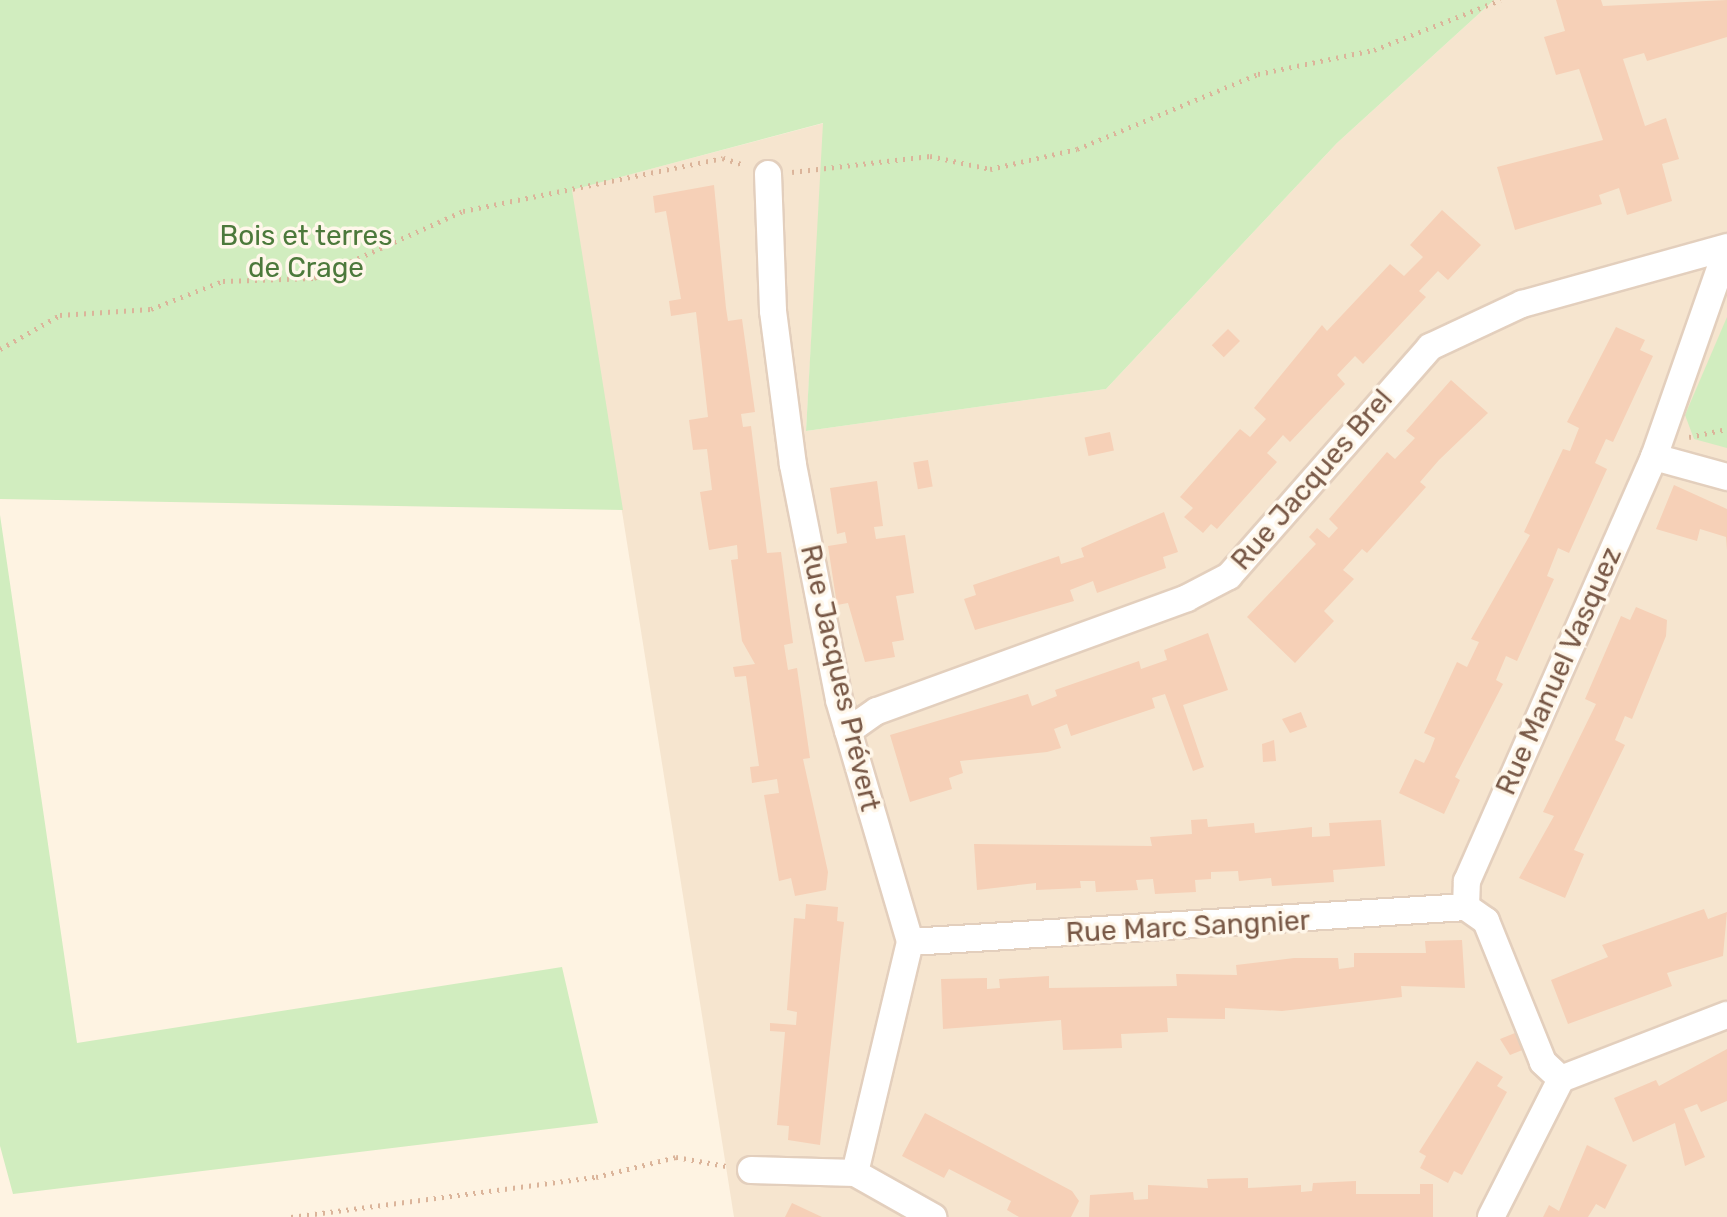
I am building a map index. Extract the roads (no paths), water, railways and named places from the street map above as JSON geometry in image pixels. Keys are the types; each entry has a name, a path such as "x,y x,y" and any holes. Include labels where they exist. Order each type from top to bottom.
{"street":[{"name":"Rue Jacques Prévert","path":"768,174 773,311 793,465 848,731 910,942 855,1173"},
{"name":"Rue Jacques Brel","path":"848,731 877,711 1187,598 1229,576 1430,347 1522,304 1727,248"},
{"name":"Rue Manuel Vasquez","path":"1466,907 1467,881 1654,457 1727,248"},
{"path":"1654,457 1727,477"},
{"path":"1466,907 1486,921 1543,1062 1561,1079"},
{"name":"Rue Marc Sangnier","path":"910,942 1466,907"},
{"path":"1491,1217 1561,1079 1727,1015"},
{"path":"751,1170 855,1173 933,1217"}],"park label":[{"name":"Bois et terres de Crage","path":"306,252"}]}
